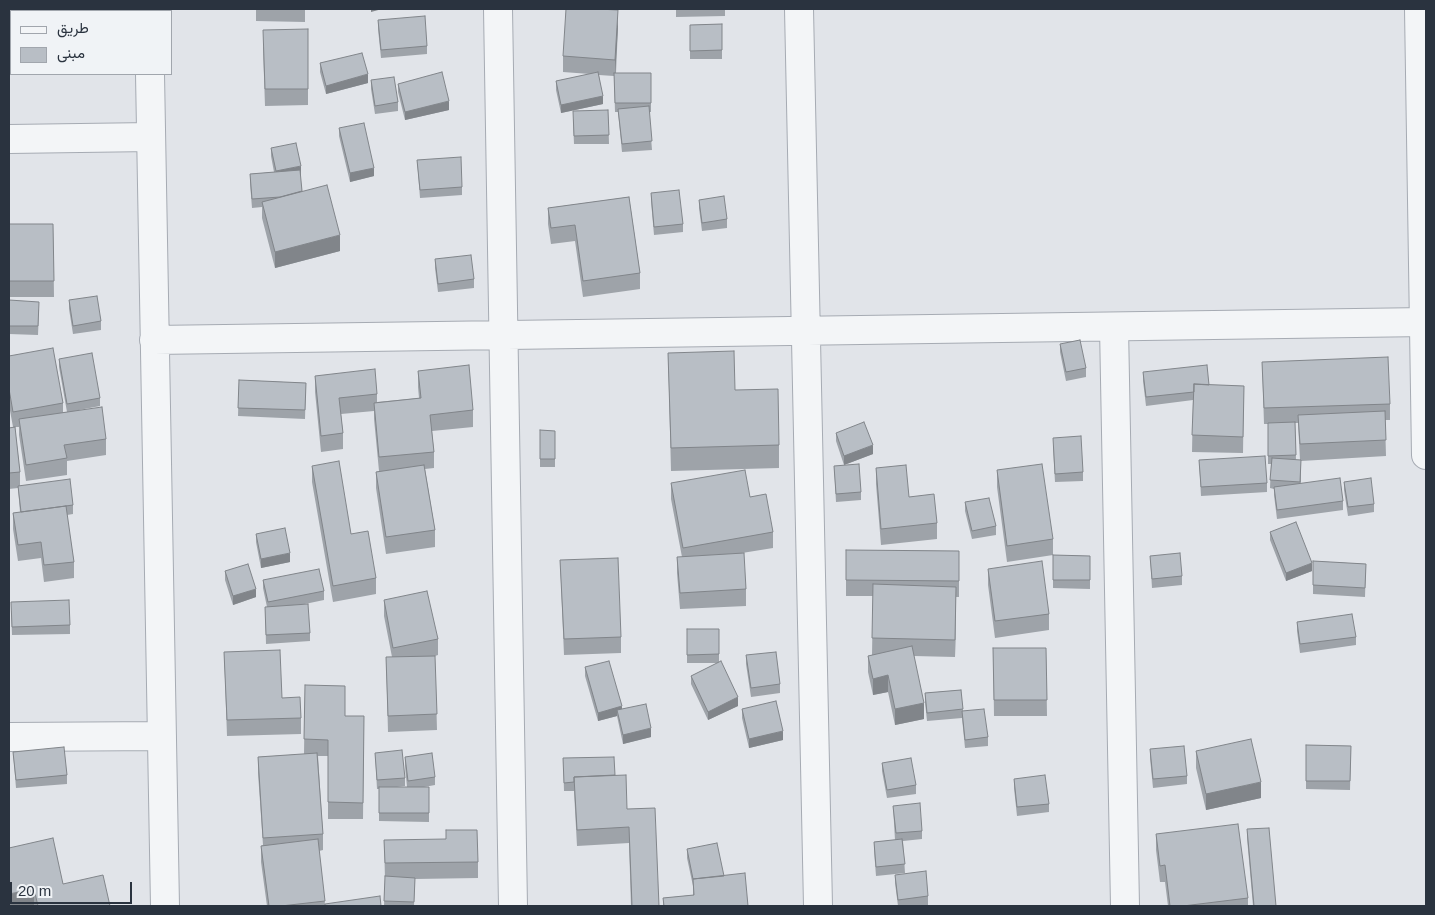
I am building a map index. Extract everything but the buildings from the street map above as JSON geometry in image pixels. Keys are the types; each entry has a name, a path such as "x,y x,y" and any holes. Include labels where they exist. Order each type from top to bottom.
{"street":[{"path":"498,9 514,906"},
{"path":"799,9 818,906"},
{"path":"1419,9 1426,455"},
{"path":"150,75 166,906"},
{"path":"9,139 151,137"},
{"path":"154,340 1425,322"},
{"path":"1114,327 1125,906"},
{"path":"9,737 162,736"}]}
